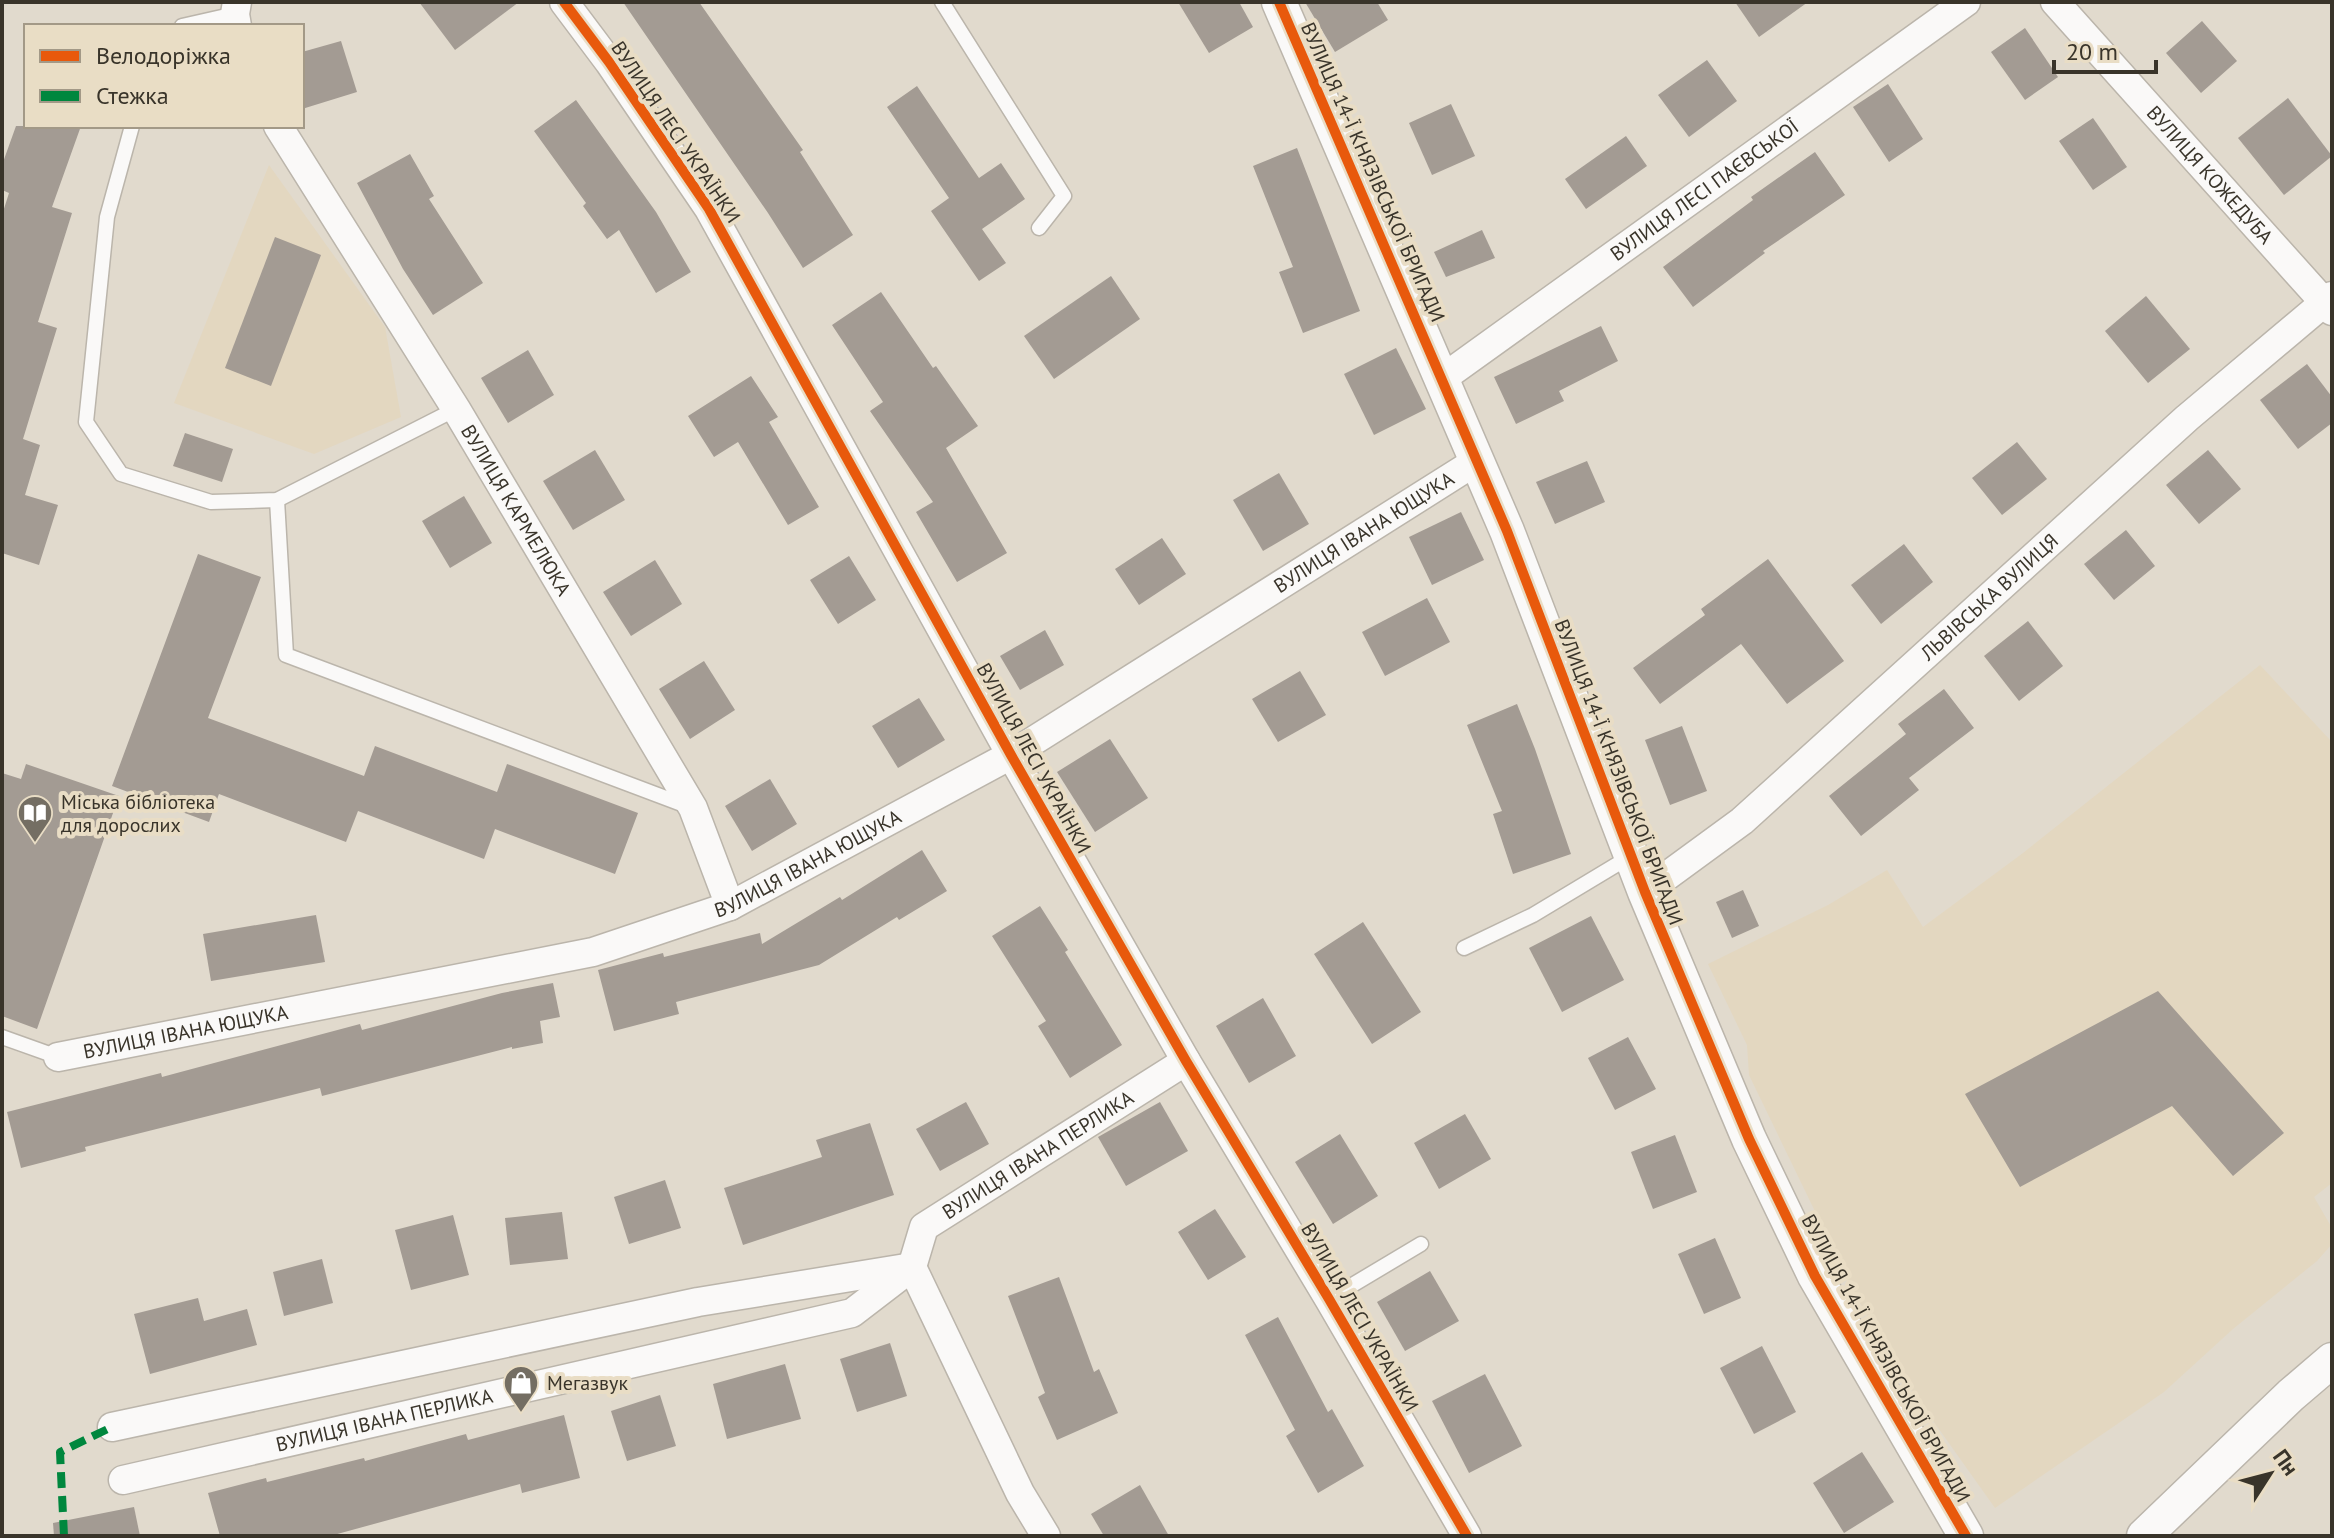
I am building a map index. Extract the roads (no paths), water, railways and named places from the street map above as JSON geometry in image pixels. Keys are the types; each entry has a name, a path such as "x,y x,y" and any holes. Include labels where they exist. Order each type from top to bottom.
{"street":[{"name":"ВУЛИЦЯ ЛЕСІ УКРАЇНКИ","path":"564,2 609,62 709,209 1011,755 1186,1061 1467,1536"},
{"name":"ВУЛИЦЯ 14-Ї КНЯЗІВСЬКОЇ БРИГАДИ","path":"1279,2 1507,531 1645,892 1749,1139 1815,1276 1966,1536"},
{"name":"ВУЛИЦЯ ЛЕСІ ПАЄВСЬКОЇ","path":"1443,378 1966,2"},
{"name":"ВУЛИЦЯ КОЖЕДУБА","path":"2055,2 2330,303"},
{"name":"ВУЛИЦЯ КАРМЕЛЮКА","path":"279,128 456,409 693,808 730,906"},
{"name":"ЛЬВІВСЬКА ВУЛИЦЯ","path":"1645,892 1742,821 2187,418 2330,303"},
{"name":"ВУЛИЦЯ ІВАНА ЮЩУКА","path":"58,1057 593,952 730,906 1011,755 1475,462"},
{"name":"ВУЛИЦЯ ІВАНА ПЕРЛИКА","path":"123,1480 852,1313 912,1267 924,1227 1186,1061"},
{"path":"112,1427 698,1302 912,1267 1020,1493 1046,1536"},
{"path":"2144,1536 2332,1360"}],"lane":[{"path":"942,2 1064,196 1039,228"},
{"path":"191,24 236,14"},
{"path":"131,128 107,217 86,422 121,474 211,502 277,500 456,409"},
{"path":"277,500 286,655 693,808"},
{"path":"1464,948 1533,915 1631,856"},
{"path":"2,1037 58,1057"},
{"path":"1329,1299 1421,1244"}],"place":[{"name":"Міська бібліотека для дорослих","path":"35,844"},
{"name":"Мегазвук","path":"521,1414"}]}
